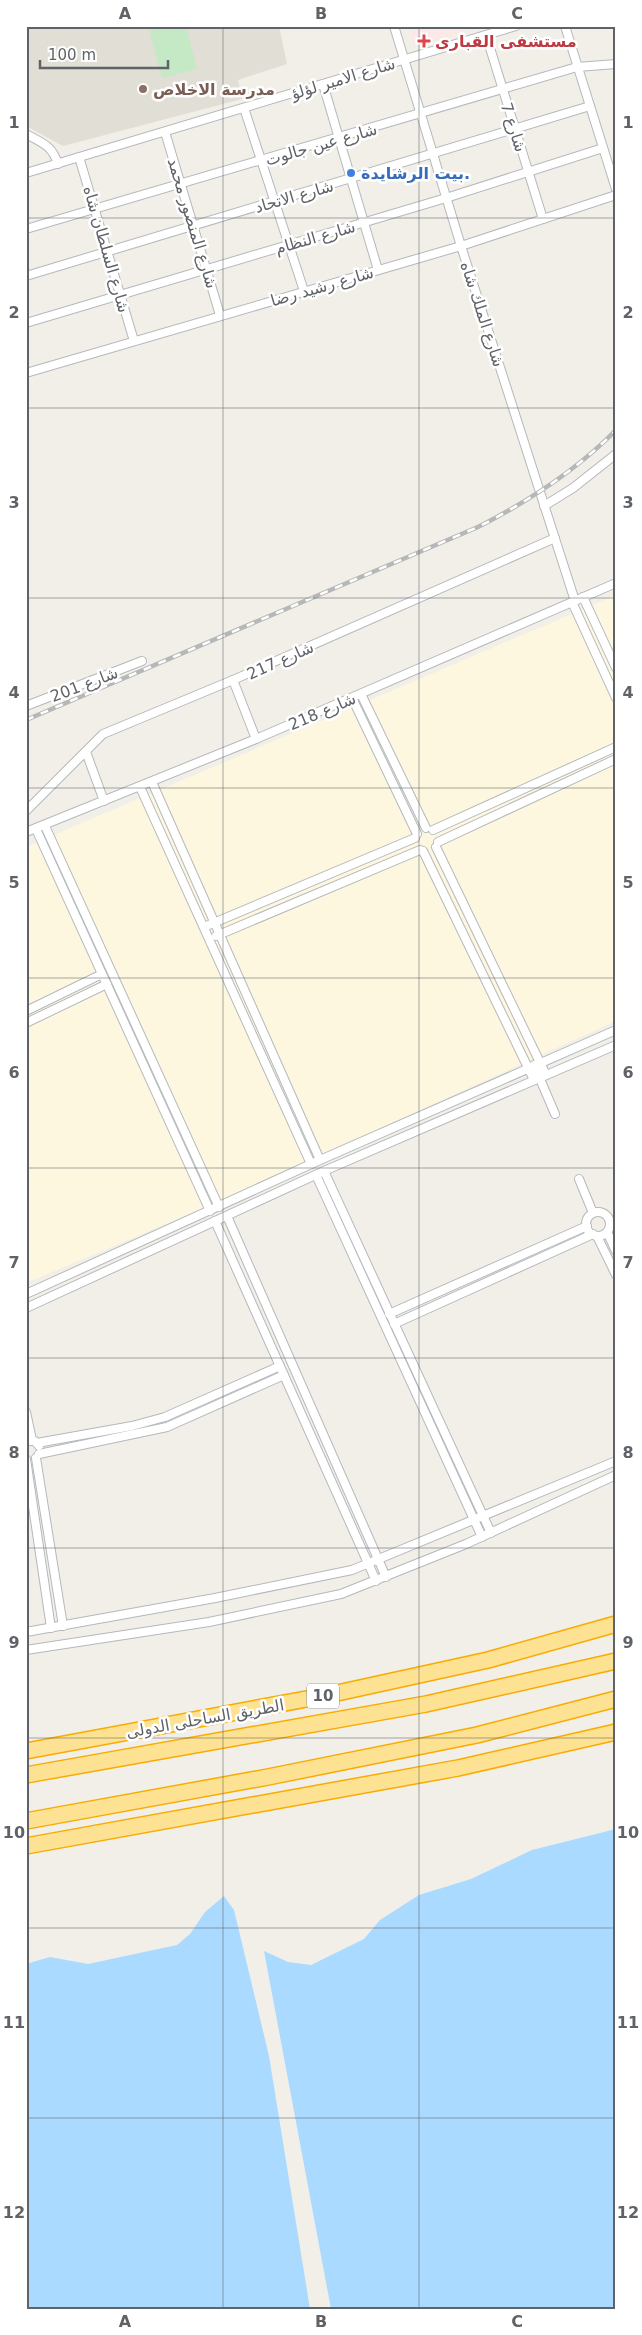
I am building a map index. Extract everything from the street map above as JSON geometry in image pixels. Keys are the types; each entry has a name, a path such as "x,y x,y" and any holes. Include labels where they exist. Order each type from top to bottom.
{"highway":[{"name":"الطريق الساحلى الدولى","path":"26,1751 328,1695 498,1657 616,1624"},
{"name":"الطريق الساحلى الدولى","path":"26,1776 426,1704 616,1661"},
{"path":"26,1821 476,1736 616,1699"},
{"path":"26,1846 458,1768 616,1732"}],"street":[{"name":"شارع الملك شاه","path":"394,26 461,246 574,601 616,698"},
{"name":"شارع الامير لؤلؤ","path":"26,173 516,26"},
{"path":"565,26 616,189"},
{"name":"شارع 7","path":"486,35 543,219"},
{"name":"شارع عين جالوت","path":"26,229 577,67 616,64"},
{"path":"323,84 378,270"},
{"name":"شارع الاتحاد","path":"26,276 433,155 590,106"},
{"path":"244,108 304,291"},
{"name":"شارع المنصور محمد","path":"165,132 220,315"},
{"path":"26,134 48,146 54,152 58,164"},
{"name":"شارع النظام","path":"26,323 446,198 603,148"},
{"name":"شارع السلطان شاه","path":"79,157 134,341"},
{"name":"شارع رشيد رضا","path":"26,373 461,246 616,195"},
{"path":"544,506 573,488 616,454"},
{"name":"شارع 217","path":"26,811 103,734 233,680 555,538"},
{"name":"شارع 218","path":"26,832 46,826 256,740 616,583"},
{"path":"584,597 616,668"},
{"name":"شارع 201","path":"26,706 142,661"},
{"path":"233,680 256,740"},
{"path":"361,694 429,829 437,835 437,844 555,1114"},
{"path":"352,698 422,850 540,1078"},
{"path":"204,926 416,836 616,747"},
{"path":"86,752 104,801"},
{"path":"209,939 422,850 430,851 437,844 616,759"},
{"path":"152,782 320,1160"},
{"path":"140,787 311,1164"},
{"path":"46,826 219,1206"},
{"path":"36,829 210,1211"},
{"path":"88,942 96,938"},
{"path":"26,1010 102,974"},
{"path":"26,1023 107,984"},
{"path":"235,995 245,992"},
{"path":"26,1294 311,1164 616,1030"},
{"path":"135,1046 144,1042"},
{"path":"26,1308 324,1171 616,1045"},
{"path":"324,1171 491,1533"},
{"path":"316,1175 482,1537"},
{"path":"579,1180 593,1213"},
{"path":"587,1226 589,1217 593,1213 601,1213 607,1216 616,1251"},
{"path":"607,1216 616,1213"},
{"path":"227,1216 386,1577"},
{"path":"215,1221 376,1581"},
{"path":"389,1314 587,1226"},
{"path":"587,1226 595,1235 616,1275"},
{"path":"394,1324 611,1227"},
{"path":"32,1441 132,1426 164,1417 280,1366"},
{"path":"51,1628 26,1459 167,1427 284,1375"},
{"path":"26,1412 32,1441 38,1456 64,1626"},
{"path":"26,1632 335,1575 379,1560 616,1461"},
{"path":"26,1650 219,1620 323,1599 376,1581 482,1537 616,1475"}],"shaded area":[{"name":"مدرسة الاخلاص","path":"26,26 279,26 287,64 238,80 242,99 63,146 26,126"},
{"name":"مستشفى القبارى","path":"409,26 479,26 415,47"},
{"path":"616,595 616,1021 220,1201 26,1283 26,847"}],"green space":[{"path":"148,26 186,26 197,69 162,78"}],"water":[{"path":"616,1829 616,2309 331,2309 264,1951 288,1962 311,1965 364,1939 380,1920 419,1895 471,1879 532,1850"},
{"path":"224,1896 234,1910 269,2056 310,2309 26,2309 26,1964 50,1957 88,1964 177,1945 190,1934 205,1912"}],"railway":[{"path":"26,720 478,527 515,507 551,484 585,459 616,430"}],"place":[{"name":"مستشفى القبارى","path":"424,41"},
{"name":"مدرسة الاخلاص","path":"143,89"},
{"name":"بيت الرشايدة.","path":"351,173"}]}
